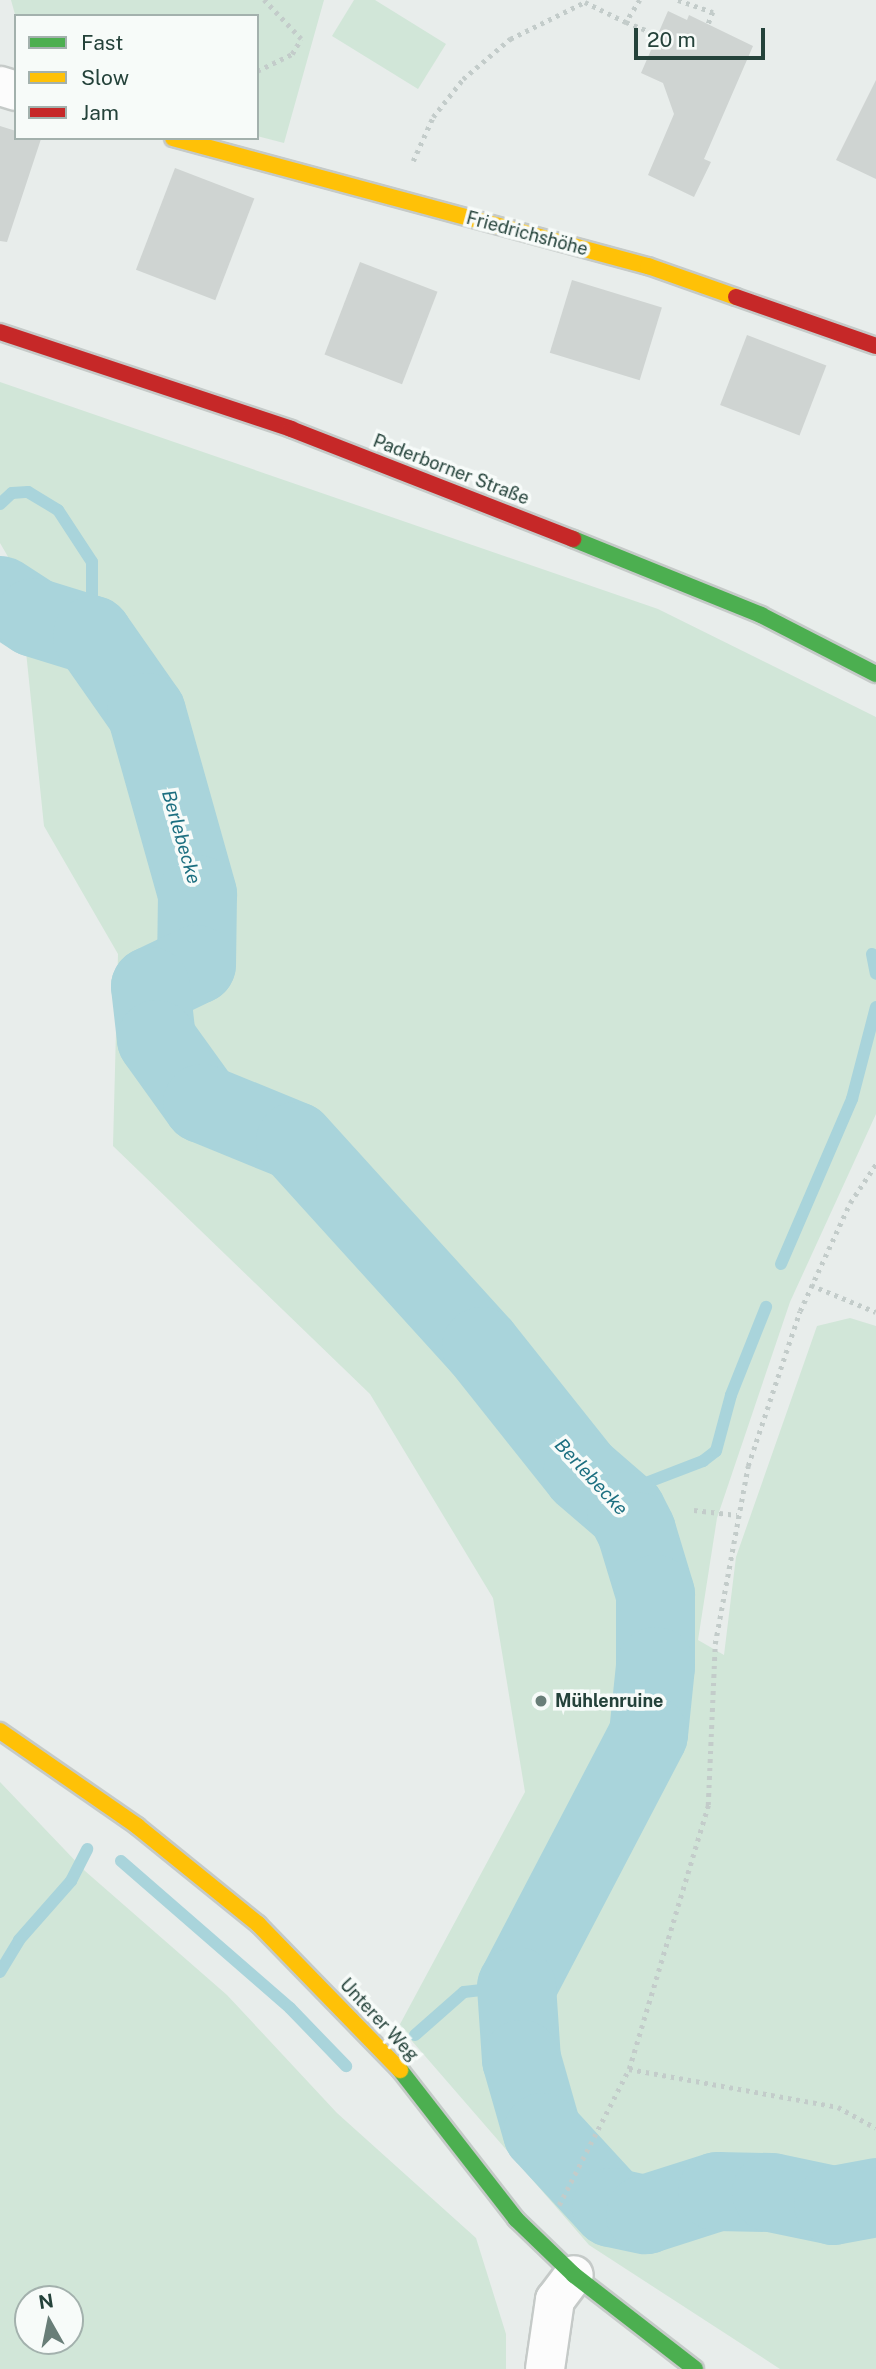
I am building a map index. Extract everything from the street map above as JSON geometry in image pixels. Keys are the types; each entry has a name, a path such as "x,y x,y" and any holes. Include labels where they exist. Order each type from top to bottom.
{"street":[{"name":"Friedrichshöhe","path":"180,140 648,266 876,346"},
{"name":"Paderborner Straße","path":"0,331 291,429 503,510 761,615 876,674"},
{"name":"Unterer Weg","path":"0,1731 136,1826 258,1924 380,2045 516,2218 574,2275 695,2369"},
{"path":"545,2369 555,2300 574,2275"}],"path":[{"path":"259,70 292,54 301,39 264,0"},
{"path":"626,22 640,0"},
{"path":"678,0 713,12 708,25"},
{"path":"418,150 433,117 463,79 510,39 585,2 651,32"},
{"path":"564,2199 629,2070 708,1805 715,1644 748,1466 811,1285 850,1203 876,1164"},
{"path":"811,1285 876,1312"},
{"path":"694,1510 737,1515"},
{"path":"629,2070 838,2107 876,2129"}],"green space":[{"path":"11,0 324,0 284,143 259,137 259,14 15,14"},
{"path":"354,0 375,0 446,44 418,89 332,36"},
{"path":"0,382 658,609 876,717 876,1114 790,1302 717,1518 698,1640 724,1655 736,1557 817,1326 850,1318 876,1326 876,2369 780,2369 589,2245 399,2026 525,1792 493,1598 370,1394 113,1146 118,954 44,826 18,574 0,543"},
{"path":"0,1782 85,1871 227,1995 337,2113 476,2238 506,2334 506,2369 0,2369"}],"building":[{"path":"668,11 687,20 689,15 753,46 704,159 711,162 694,197 648,175 674,114 663,83 641,73"},
{"path":"876,80 876,179 836,160"},
{"path":"0,126 14,130 14,140 41,140 7,242 0,241"},
{"path":"175,168 254,198 215,300 136,270"},
{"path":"360,262 437,292 402,384 325,354"},
{"path":"572,280 662,307 640,380 550,353"},
{"path":"747,335 826,365 799,435 720,405"}],"waterway":[{"name":"Berlebecke","path":"0,504 12,493 28,492 58,510 92,562 92,635"},
{"name":"Berlebecke","path":"0,595 34,617 92,635 146,712 197,894 196,964 150,986 156,1039 202,1103 295,1141 481,1346 582,1473 626,1511 636,1531 655,1594 655,1666 648,1734 516,1986 521,2059 542,2132 611,2207 645,2214 717,2191 771,2192 833,2205 876,2197"},
{"path":"872,954 876,974"},
{"path":"781,1264 852,1099 876,1007"},
{"path":"605,1491 638,1486 703,1461 716,1451 731,1395 766,1307"},
{"path":"0,1972 19,1940 71,1881 87,1849"},
{"path":"121,1861 290,2008 346,2066"},
{"path":"415,2035 464,1992 516,1986"}],"traffic: fast":[{"path":"573,539 761,615 876,674"},
{"path":"400,2070 516,2219 574,2275 695,2369"}],"traffic: slow":[{"path":"180,140 648,266 736,297"},
{"path":"0,1731 137,1826 258,1924 400,2070"}],"traffic: jam":[{"path":"736,297 876,346"},
{"path":"0,332 291,429 573,539"}],"place":[{"name":"Mühlenruine","path":"541,1701"}]}
